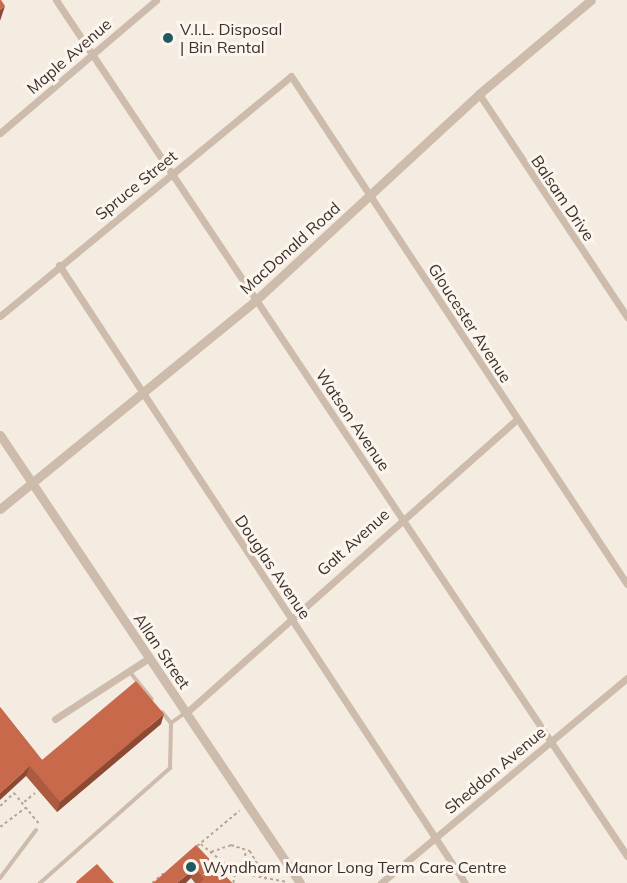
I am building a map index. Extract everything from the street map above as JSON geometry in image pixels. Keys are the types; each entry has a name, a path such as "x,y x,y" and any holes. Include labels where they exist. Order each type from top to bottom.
{"street":[{"name":"Watson Avenue","path":"57,0 255,301 402,516 627,856"},
{"name":"Maple Avenue","path":"0,133 92,52 156,0"},
{"name":"MacDonald Road","path":"0,509 255,301 371,196 478,94 591,0"},
{"name":"Spruce Street","path":"0,316 291,76"},
{"name":"Gloucester Avenue","path":"291,76 516,420 627,584"},
{"name":"Balsam Drive","path":"478,94 627,317"},
{"name":"Douglas Avenue","path":"59,266 139,394 292,618 465,883"},
{"name":"Galt Avenue","path":"186,713 402,516 516,420"},
{"name":"Allan Street","path":"0,435 299,883"},
{"path":"55,719 149,658"},
{"name":"Sheddon Avenue","path":"381,883 627,678"}],"lane":[{"path":"39,883 170,768 171,723 129,671"},
{"path":"171,723 186,713"},
{"path":"0,878 36,830"}],"path":[{"path":"0,806 14,793 41,825"},
{"path":"22,803 35,793"},
{"path":"192,850 247,804"},
{"path":"0,827 26,807"},
{"path":"200,843 235,872 267,881 299,883"},
{"path":"210,853 231,845 246,849 267,881"},
{"path":"242,874 246,849"},
{"path":"152,883 168,870"},
{"path":"233,883 235,872"}],"building":[{"path":"0,0 5,6 0,10"},
{"path":"136,681 164,714 60,802 30,766 0,793 0,707 42,760"},
{"path":"196,845 232,883 200,883 204,879 195,868 177,883 153,883"},
{"path":"97,864 114,883 76,882"}],"place":[{"name":"V.I.L. Disposal | Bin Rental","path":"168,38"},
{"name":"Wyndham Manor Long Term Care Centre","path":"191,867"}]}
